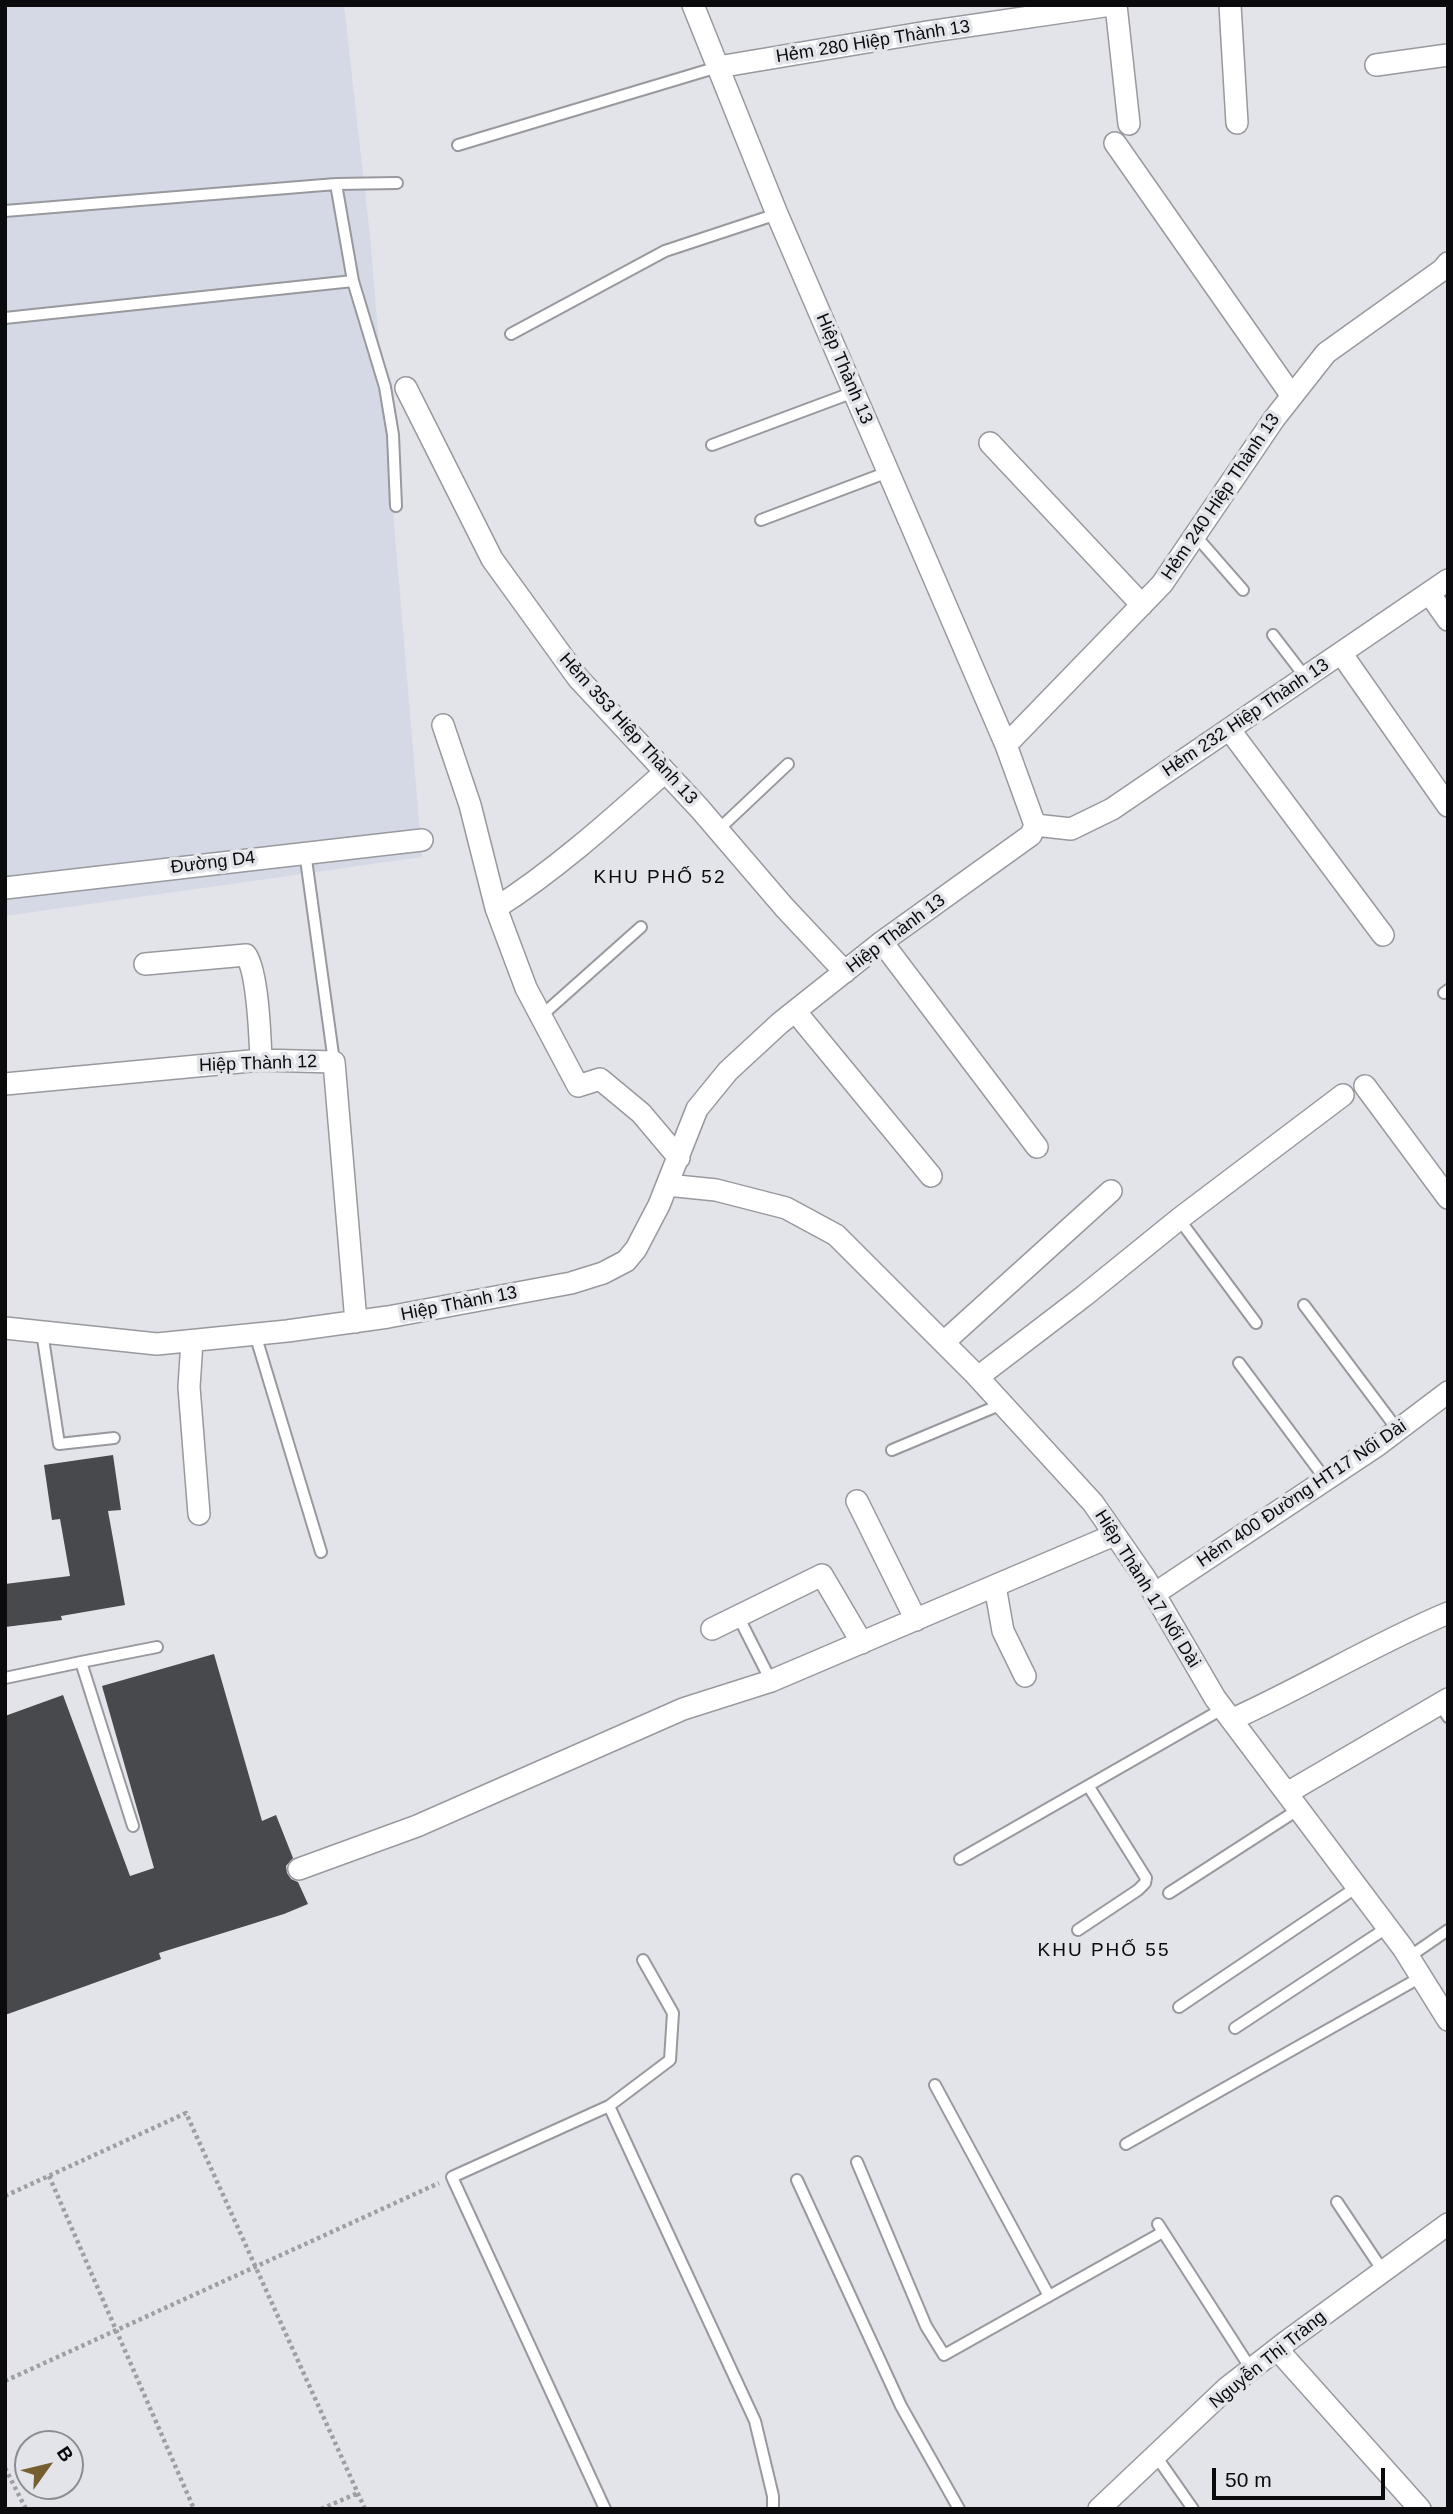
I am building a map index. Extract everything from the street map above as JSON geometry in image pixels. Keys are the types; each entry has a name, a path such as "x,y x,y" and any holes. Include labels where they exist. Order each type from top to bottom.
{"street":[{"name":"Hiệp Thành 13","path":"5,1328 157,1344 191,1341 356,1322 571,1283 603,1273 626,1261 636,1249 659,1205 697,1109 728,1071 795,1011 882,942 1031,835 1035,825 1006,745 777,214 693,5"},
{"name":"Hẻm 280 Hiệp Thành 13","path":"718,67 927,32 1114,5"},
{"path":"1114,5 1129,124"},
{"path":"1230,5 1237,123"},
{"path":"1376,65 1448,55"},
{"path":"1115,143 1292,396"},
{"name":"Hẻm 240 Hiệp Thành 13","path":"1006,745 1163,584 1274,419 1326,353 1446,271"},
{"name":"Hẻm 353 Hiệp Thành 13","path":"406,388 492,559 579,678 845,972"},
{"path":"990,443 1142,605"},
{"name":"Hẻm 232 Hiệp Thành 13","path":"1035,825 1071,829 1112,809 1448,580"},
{"path":"1429,593 1448,620"},
{"path":"1341,653 1448,806"},
{"path":"443,724 470,805 496,908 526,988 578,1086 600,1079 641,1113 679,1158"},
{"path":"1229,729 1383,935"},
{"path":"496,908 525,890 665,772"},
{"name":"Đường D4","path":"5,888 422,840"},
{"path":"882,942 1037,1147"},
{"path":"145,964 214,960 246,955 256,1003 261,1060"},
{"path":"795,1011 931,1175"},
{"name":"Hiệp Thành 12","path":"5,1084 261,1060 334,1062 356,1322"},
{"path":"1365,1086 1448,1198"},
{"path":"978,1377 1179,1219 1343,1096"},
{"name":"Hiệp Thành 17 Nối Dài","path":"667,1185 716,1190 786,1208 836,1235 978,1377 1093,1503 1154,1594 1215,1698 1388,1927 1448,2020"},
{"path":"944,1342 1111,1191"},
{"path":"191,1341 189,1387 199,1514"},
{"name":"Hẻm 400 Đường HT17 Nối Dài","path":"1154,1594 1378,1445 1448,1392"},
{"path":"857,1501 916,1620"},
{"path":"299,1869 417,1826 683,1709 771,1681 1114,1535"},
{"path":"712,1629 822,1575 862,1643"},
{"path":"995,1586 1003,1631 1025,1676"},
{"path":"1228,1714 1281,1698 1448,1612"},
{"path":"1293,1801 1445,1707"},
{"name":"Nguyễn Thị Tràng","path":"1099,2509 1228,2387 1448,2224"},
{"path":"1277,2349 1420,2509"}],"lane":[{"path":"458,145 718,67"},
{"path":"5,211 335,184 397,183"},
{"path":"335,184 353,281 385,387 394,435 396,506"},
{"path":"511,334 665,251 777,214"},
{"path":"5,318 353,281"},
{"path":"712,445 854,392"},
{"path":"761,520 888,472"},
{"path":"1195,535 1243,590"},
{"path":"1273,635 1306,678"},
{"path":"718,830 788,764"},
{"path":"305,852 334,1062"},
{"path":"541,1016 641,927"},
{"path":"1179,1219 1256,1323"},
{"path":"1304,1305 1397,1429"},
{"path":"42,1332 60,1444 114,1438"},
{"path":"255,1335 321,1552"},
{"path":"1239,1363 1326,1480"},
{"path":"892,1450 1002,1404"},
{"path":"738,1616 771,1681"},
{"path":"5,1678 157,1647"},
{"path":"80,1662 132,1826"},
{"path":"960,1859 1228,1714"},
{"path":"1078,1930 1146,1883 1143,1872 1089,1787"},
{"path":"1169,1893 1293,1801"},
{"path":"1180,2007 1357,1887"},
{"path":"1236,2028 1388,1927"},
{"path":"1409,1957 1448,1930"},
{"path":"605,2509 452,2177 609,2106 670,2060 673,2013 643,1959"},
{"path":"1126,2144 1421,1977"},
{"path":"935,2085 1049,2296"},
{"path":"609,2106 755,2420 773,2496 773,2509"},
{"path":"857,2162 926,2326 944,2355 1049,2296 1161,2228 1251,2369"},
{"path":"797,2180 901,2406 959,2509"},
{"path":"1338,2202 1383,2271"},
{"path":"1156,2456 1193,2509"}],"path":[{"path":"5,2196 186,2113 365,2509"},
{"path":"49,2176 194,2509"},
{"path":"5,2381 452,2177"},
{"path":"5,2468 26,2509"},
{"path":"321,2509 358,2493"}],"shaded area":[{"path":"5,5 344,5 370,236 422,857 5,916"}],"building":[{"path":"113,1455 121,1510 108,1511 125,1605 61,1616 62,1620 5,1627 5,1584 70,1576 60,1519 52,1520 44,1465"},
{"path":"214,1654 262,1821 276,1815 293,1858 286,1866 287,1873 291,1879 298,1882 308,1904 159,1953 161,1959 5,2015 5,1716 63,1695 130,1876 154,1868 102,1686"}],"district":[{"name":"KHU PHỐ 52","path":"660,878"},
{"name":"KHU PHỐ 55","path":"1104,1951"}]}
